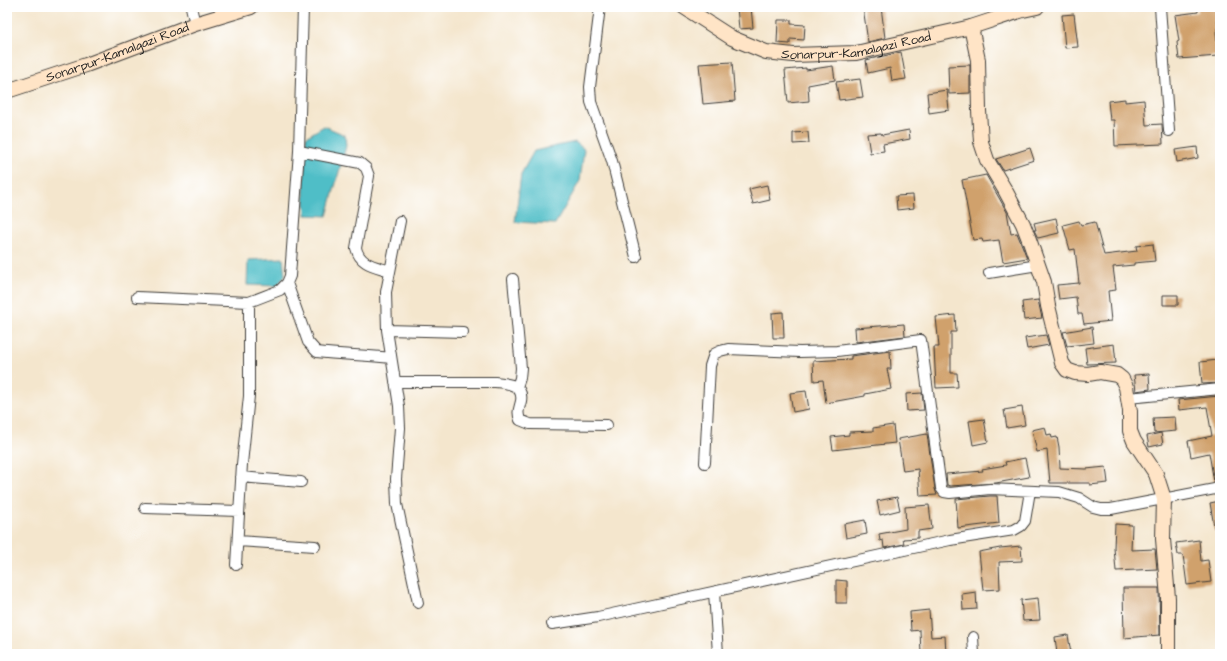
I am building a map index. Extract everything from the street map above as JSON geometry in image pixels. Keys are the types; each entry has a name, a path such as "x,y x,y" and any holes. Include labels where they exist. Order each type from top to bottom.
{"street":[{"path":"192,7 195,24"},
{"path":"137,297 249,302 280,290 287,283 290,276 299,151 303,7"},
{"path":"600,7 590,87 591,102 612,161 636,257"},
{"name":"Sonarpur-Kamalgazi Road","path":"684,7 732,38 766,52 793,55 856,53 971,27 1036,7"},
{"path":"1160,7 1169,131"},
{"name":"Sonarpur-Kamalgazi Road","path":"7,90 86,65 195,24 243,8"},
{"path":"971,27 978,60 981,142 988,160 1023,224 1044,282 1048,306 1062,363 1067,370 1075,373 1088,374 1100,372 1117,375 1122,379 1126,387 1128,398 1130,432 1134,441 1156,474 1164,499 1163,539 1168,598 1168,654"},
{"path":"299,151 360,164 366,168 369,176 356,248 358,256 363,262 390,271"},
{"path":"400,221 386,292 387,330 399,406 400,428 396,479 397,504 418,603"},
{"path":"989,273 1038,265"},
{"path":"513,279 521,368 517,387"},
{"path":"287,283 308,342 316,352 343,356 372,356 391,358"},
{"path":"236,565 241,477 249,396 249,302"},
{"path":"387,330 463,332"},
{"path":"705,463 710,366 714,354 728,349 800,352 837,351 921,340 940,488 944,492 950,493 990,489 1059,492 1070,494 1094,507 1110,509 1220,488"},
{"path":"394,382 494,382 509,384 517,387 521,394 521,400 517,412 520,420 530,424 607,425"},
{"path":"1128,398 1220,388"},
{"path":"241,477 301,482"},
{"path":"552,624 598,617 950,540 1014,530 1021,526 1025,521 1030,491"},
{"path":"145,508 239,511"},
{"path":"238,541 315,546"},
{"path":"714,592 718,654"},
{"path":"973,637 974,654"}],"water":[{"path":"324,126 345,135 346,146 327,216 306,215 304,193 306,137"},
{"path":"575,142 584,149 580,181 555,224 515,222 521,174 534,151"},
{"path":"283,258 285,276 277,286 247,285 248,260"}],"building":[{"path":"737,7 751,7 753,28 739,29"},
{"path":"863,7 881,7 885,38 868,42"},
{"path":"1198,7 1216,7 1218,56 1179,59 1177,42 1179,41 1175,15 1198,12"},
{"path":"1074,14 1078,47 1065,48 1062,15"},
{"path":"778,20 791,20 791,24 805,25 804,40 790,39 790,44 777,43"},
{"path":"901,52 906,79 892,81 890,68 868,73 866,60"},
{"path":"732,62 735,101 703,104 699,64"},
{"path":"970,65 970,93 949,94 948,66"},
{"path":"833,66 835,80 808,85 809,101 788,103 785,70 806,68 806,70"},
{"path":"860,79 863,97 839,100 836,82"},
{"path":"947,90 949,110 929,113 927,93"},
{"path":"1125,99 1125,102 1144,100 1146,125 1162,124 1163,144 1115,146 1114,120 1110,120 1108,101"},
{"path":"909,130 910,139 883,144 884,151 870,153 867,134 881,133 882,135"},
{"path":"808,132 809,143 793,144 793,133"},
{"path":"1197,147 1198,158 1177,162 1175,150"},
{"path":"1030,148 1034,160 1003,170 996,159"},
{"path":"986,175 1007,212 1011,234 1017,233 1027,258 1003,262 999,240 983,242 982,239 973,240 962,180"},
{"path":"767,185 770,200 753,204 749,189"},
{"path":"913,195 914,208 897,210 896,196"},
{"path":"1056,218 1059,233 1038,238 1034,230 1036,230 1034,223"},
{"path":"1079,221 1081,225 1095,222 1104,255 1137,251 1136,246 1153,244 1155,261 1113,267 1116,290 1108,291 1111,321 1084,324 1082,314 1078,314 1076,297 1059,299 1057,285 1079,283 1075,249 1070,250 1063,225"},
{"path":"1163,295 1178,295 1178,305 1163,305"},
{"path":"1038,300 1042,318 1024,320 1022,302"},
{"path":"783,312 784,338 773,338 772,313"},
{"path":"955,315 956,332 951,332 951,373 957,373 958,387 936,388 934,347 939,347 936,317"},
{"path":"904,324 905,336 856,342 855,328"},
{"path":"1092,327 1094,343 1067,346 1063,332"},
{"path":"1046,335 1049,345 1027,349 1025,338"},
{"path":"1114,344 1116,363 1087,364 1085,348"},
{"path":"890,351 891,369 887,369 891,389 865,394 865,396 826,403 823,380 814,381 813,361 851,359 851,356"},
{"path":"1218,360 1220,383 1202,384 1200,362"},
{"path":"1149,374 1150,389 1136,391 1134,375"},
{"path":"806,391 809,409 793,412 790,393"},
{"path":"922,393 924,410 907,411 906,394"},
{"path":"1220,396 1220,482 1214,482 1209,453 1191,457 1188,441 1212,436 1207,407 1179,410 1178,400"},
{"path":"1022,407 1025,425 1007,428 1004,410"},
{"path":"1175,417 1176,431 1154,433 1153,418"},
{"path":"984,419 988,442 973,445 969,421"},
{"path":"893,425 895,443 833,450 831,437 849,435 849,432 873,431 873,428"},
{"path":"1045,427 1047,435 1051,434 1052,438 1057,437 1060,468 1086,469 1106,467 1108,483 1090,485 1090,483 1050,483 1047,450 1037,452 1032,430"},
{"path":"1161,433 1163,444 1149,447 1147,436"},
{"path":"927,434 937,495 920,496 918,469 903,471 898,439"},
{"path":"1025,458 1029,477 996,483 947,485 946,474 983,471 982,469 1006,465 1005,462"},
{"path":"997,496 999,523 958,528 956,499"},
{"path":"897,497 900,510 880,515 877,501"},
{"path":"1220,501 1220,531 1215,532 1210,503"},
{"path":"929,505 932,529 918,531 918,538 903,539 904,544 884,548 883,540 880,541 879,534 906,529 905,507"},
{"path":"865,520 867,534 846,538 844,524"},
{"path":"1115,524 1132,525 1131,550 1155,549 1157,569 1116,571 1114,548"},
{"path":"1199,540 1201,561 1208,560 1211,582 1187,585 1183,555 1178,555 1176,543"},
{"path":"1021,546 1022,561 999,562 1000,589 983,590 979,552"},
{"path":"836,580 847,581 847,603 836,603"},
{"path":"1123,588 1159,588 1160,635 1124,638"},
{"path":"976,592 977,609 963,610 962,594"},
{"path":"1038,598 1040,620 1023,621 1021,600"},
{"path":"929,610 931,637 945,636 946,654 921,654 920,630 911,631 910,612"},
{"path":"1068,635 1071,654 1057,654 1055,637"}]}
